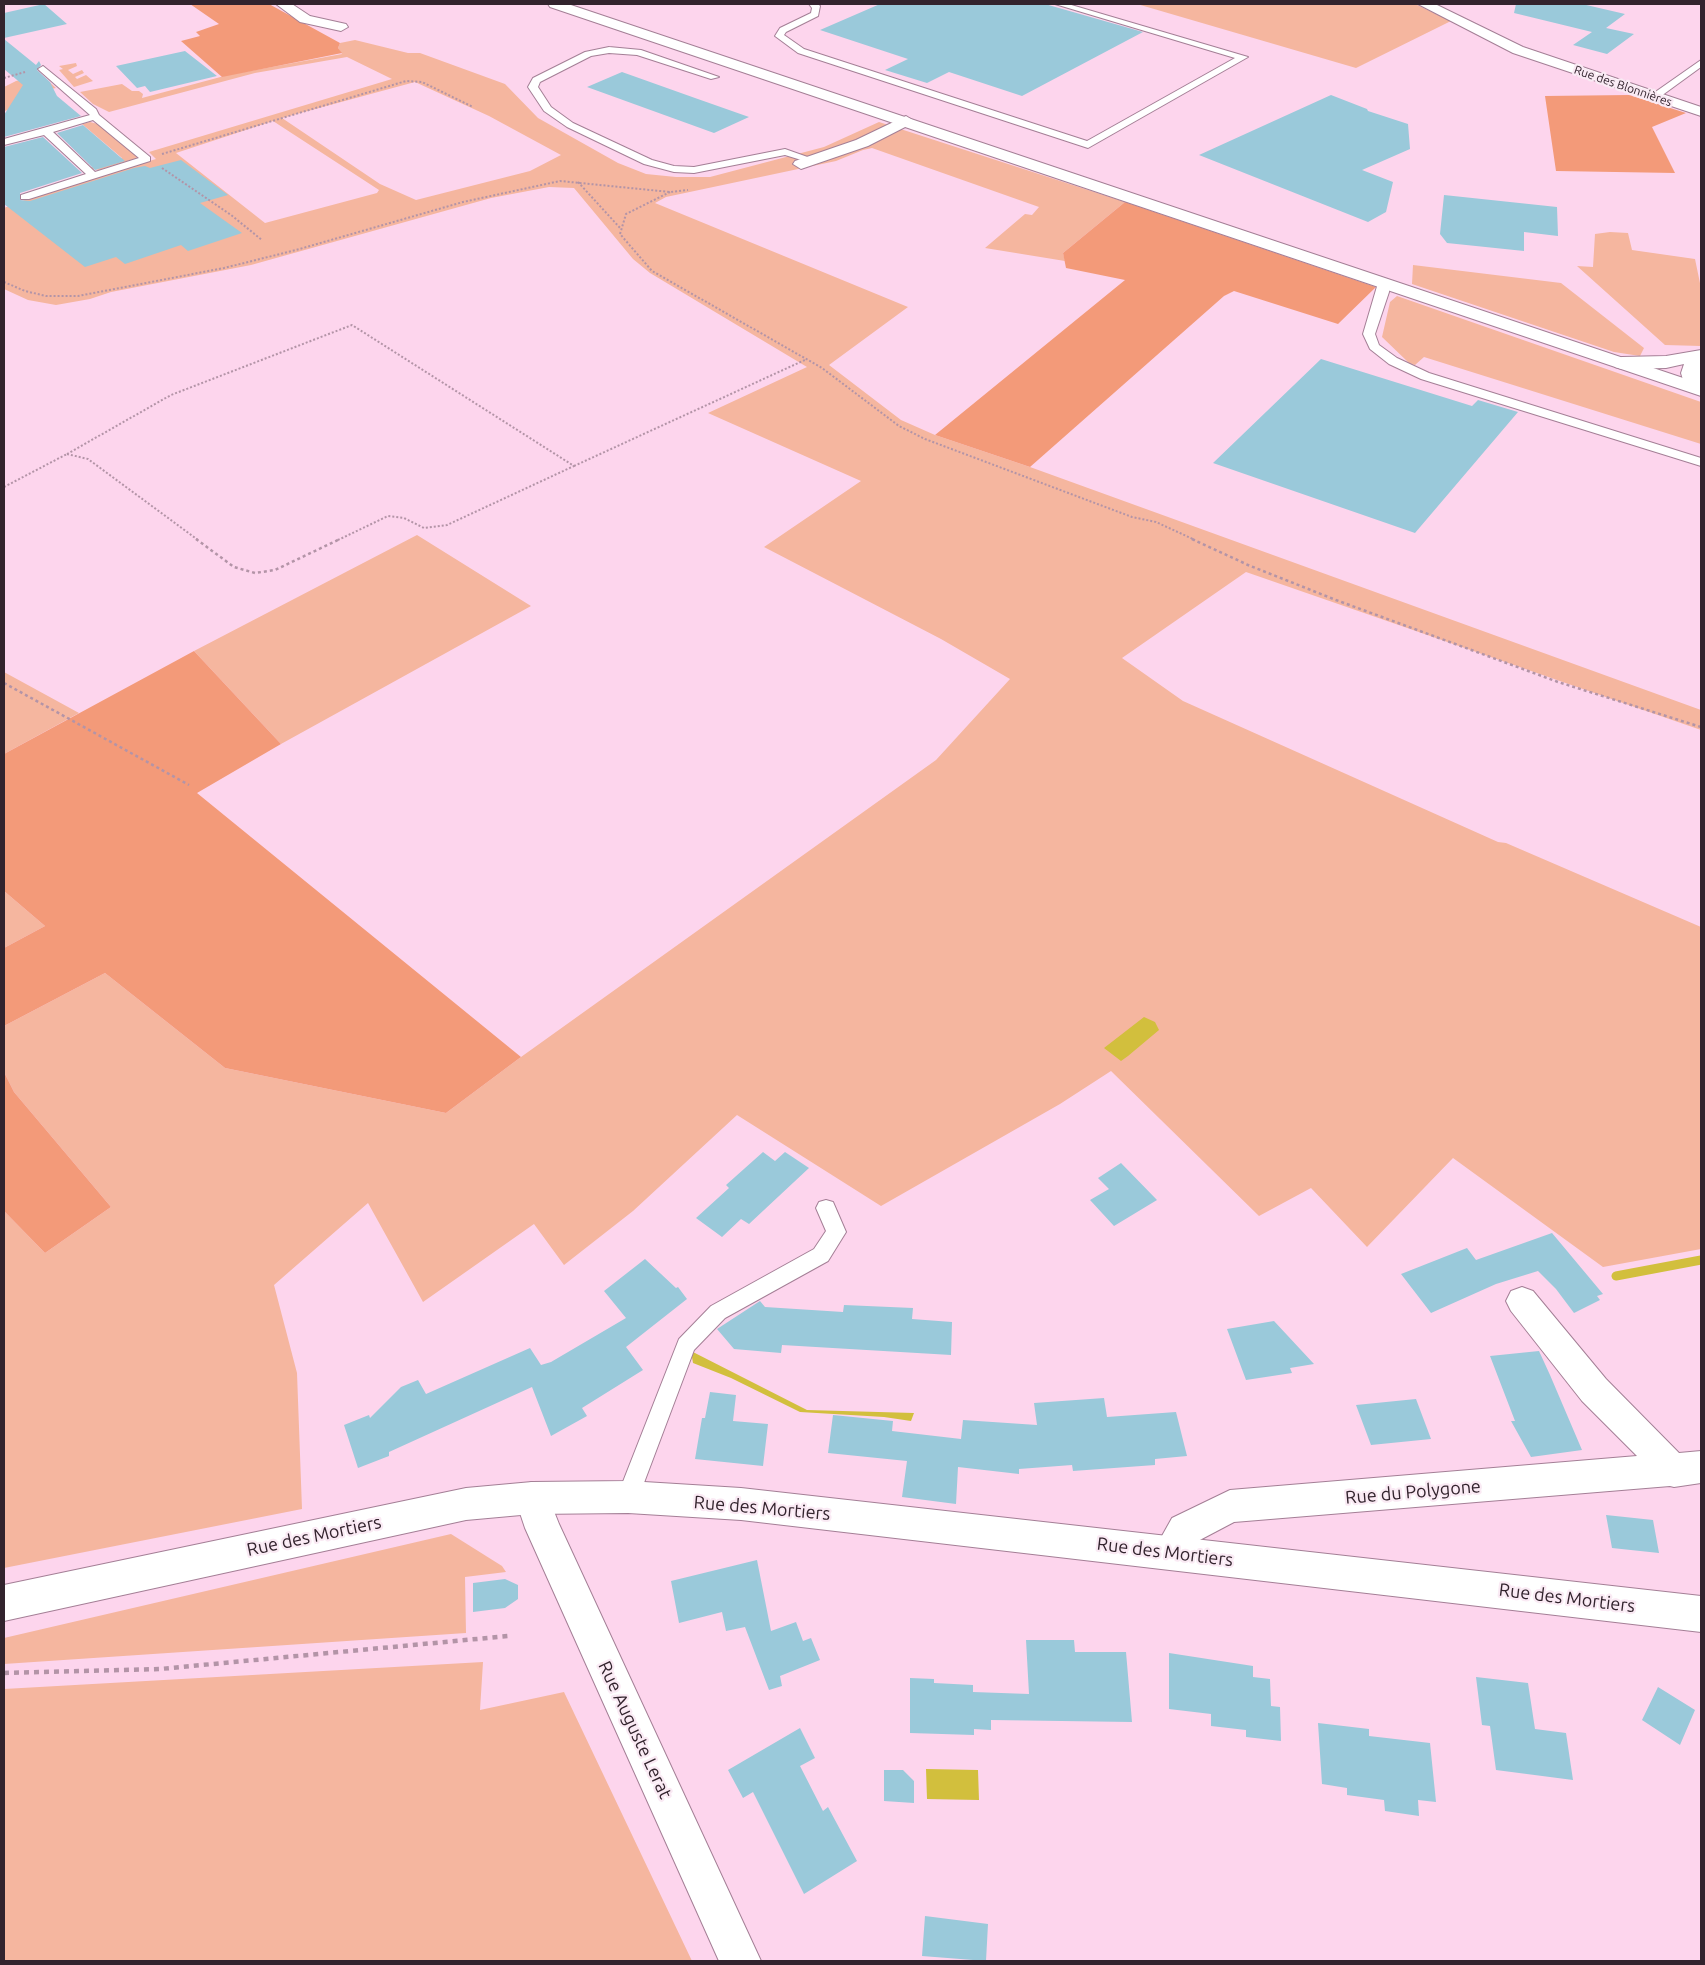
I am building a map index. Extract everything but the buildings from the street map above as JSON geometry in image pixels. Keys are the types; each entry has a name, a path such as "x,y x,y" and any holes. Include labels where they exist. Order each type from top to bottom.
{"street":[{"path":"283,4 305,19 341,28"},
{"path":"555,4 1701,389"},
{"name":"Rue des Blonnières","path":"1425,4 1518,50 1701,112"},
{"path":"806,162 862,143 906,121"},
{"path":"1622,363 1666,362 1701,358"},
{"path":"1701,358 1692,367 1690,373 1692,380 1701,389"},
{"name":"Rue du Polygone","path":"1522,1301 1594,1390 1688,1469"},
{"name":"Rue du Polygone","path":"1171,1552 1184,1530 1230,1506 1688,1469"},
{"name":"Rue des Mortiers","path":"4,1603 466,1504 532,1498 628,1498 741,1504 1701,1614"},
{"name":"Rue Auguste Lerat","path":"532,1498 543,1528 740,1961"}],"lane":[{"path":"813,4 817,8 815,14 783,30 779,36 801,51 1088,145 1243,57 1058,4"},
{"path":"714,77 638,52 609,50 588,54 536,80 533,87 547,109 570,125 620,151 657,164 694,170 785,152 806,162"},
{"path":"1654,97 1701,63"},
{"path":"43,69 93,111 95,116 146,158"},
{"path":"4,142 95,116"},
{"path":"46,131 93,176"},
{"path":"25,197 146,158"},
{"path":"1384,283 1383,292 1369,334 1374,347 1393,361 1425,376 1701,462"},
{"path":"628,1498 686,1346 718,1312 821,1255 836,1232 826,1208"}],"path":[{"path":"4,72 9,75 28,70"},
{"path":"4,78 24,72"},
{"path":"146,158 406,81 422,82 473,107"},
{"path":"146,158 231,215 262,240"},
{"path":"4,282 25,291 46,296 78,296 242,263 305,247 438,208 516,189 560,181 670,192 688,190"},
{"path":"577,182 600,204 621,229"},
{"path":"670,192 626,214 621,229 620,234 652,271 807,359 900,426 925,439 1132,517 1156,522 1248,565 1355,607 1558,682 1701,727"},
{"path":"4,487 171,395 352,325 574,466"},
{"path":"67,454 88,459 234,567 255,574 274,570 388,516 404,518 424,528 447,525 807,359"},
{"path":"4,683 189,785"},
{"path":"4,1673 160,1669 508,1636"}],"shaded area":[{"path":"190,4 269,4 340,43 338,48 342,53 222,77 181,41 200,36 196,32 219,24"},
{"path":"1137,4 1415,4 1451,21 1356,68"},
{"path":"355,40 408,53 420,53 505,84 538,118 618,163 646,174 676,177 710,177 824,147 879,122 1125,202 1063,253 1065,261 985,248 1025,214 1032,215 1039,207 872,148 836,161 666,197 655,203 908,307 829,365 901,420 935,435 1030,467 1701,710 1701,730 1246,572 1122,658 1183,701 1498,842 1506,843 1701,927 1701,1249 1603,1267 1453,1158 1367,1247 1311,1188 1259,1216 1111,1071 1060,1104 881,1206 737,1115 633,1211 564,1265 534,1224 423,1302 368,1203 274,1285 297,1373 302,1509 4,1568 4,1211 45,1253 111,1207 14,1092 4,1072 4,1026 105,973 225,1068 446,1113 521,1057 936,760 1010,679 941,639 764,547 861,481 708,413 807,367 650,273 633,259 574,188 549,187 491,198 251,265 111,292 90,299 56,305 28,300 4,289 4,208 30,198 156,159 149,152 392,79 347,57 255,73 109,112 93,104 80,92 122,84 132,91 139,91 143,94 142,98 228,75 342,54 338,48 340,43","holes":["415,82 489,116 561,155 530,171 416,200 380,184 282,118","273,121 379,190 377,193 265,223 176,153"]},
{"path":"76,63 77,66 68,70 73,74 82,70 84,73 75,77 77,79 86,75 93,81 74,87 59,70 63,69 59,66"},
{"path":"38,76 46,79 56,88 32,93 57,98 4,111 4,87 16,81"},
{"path":"1629,95 1686,113 1652,127 1675,173 1556,171 1545,96"},
{"path":"90,122 98,124 136,155 137,158 99,170 89,168 122,158 82,124"},
{"path":"1125,202 1376,287 1338,324 1234,291 1224,296 1030,467 935,435 1125,280 1066,268 1063,253"},
{"path":"1610,232 1628,233 1632,250 1695,259 1701,288 1701,346 1665,345 1577,266 1593,267 1595,234"},
{"path":"1413,265 1561,283 1644,348 1640,356 1614,352 1412,284"},
{"path":"1397,296 1701,402 1701,444 1424,357 1415,365 1409,363 1382,337 1390,302"},
{"path":"417,535 531,606 281,744 194,651"},
{"path":"194,651 281,744 197,793 521,1057 446,1113 225,1068 105,973 4,1026 4,948 45,926 4,891 4,754"},
{"path":"4,672 79,713 4,754"},
{"path":"4,891 45,926 4,948"},
{"path":"1144,1017 1155,1022 1159,1030 1128,1056 1121,1061 1104,1048"},
{"path":"4,1072 14,1092 111,1207 45,1253 4,1211"},
{"path":"691,1351 807,1410 914,1413 911,1421 884,1417 800,1412 731,1378 693,1363"},
{"path":"451,1534 502,1566 506,1572 465,1577 466,1633 4,1664 4,1638"},
{"path":"483,1662 480,1710 564,1692 692,1961 4,1961 4,1689"},
{"path":"926,1769 978,1770 979,1800 927,1799"}],"waterway":[{"path":"1616,1276 1701,1260"}]}
